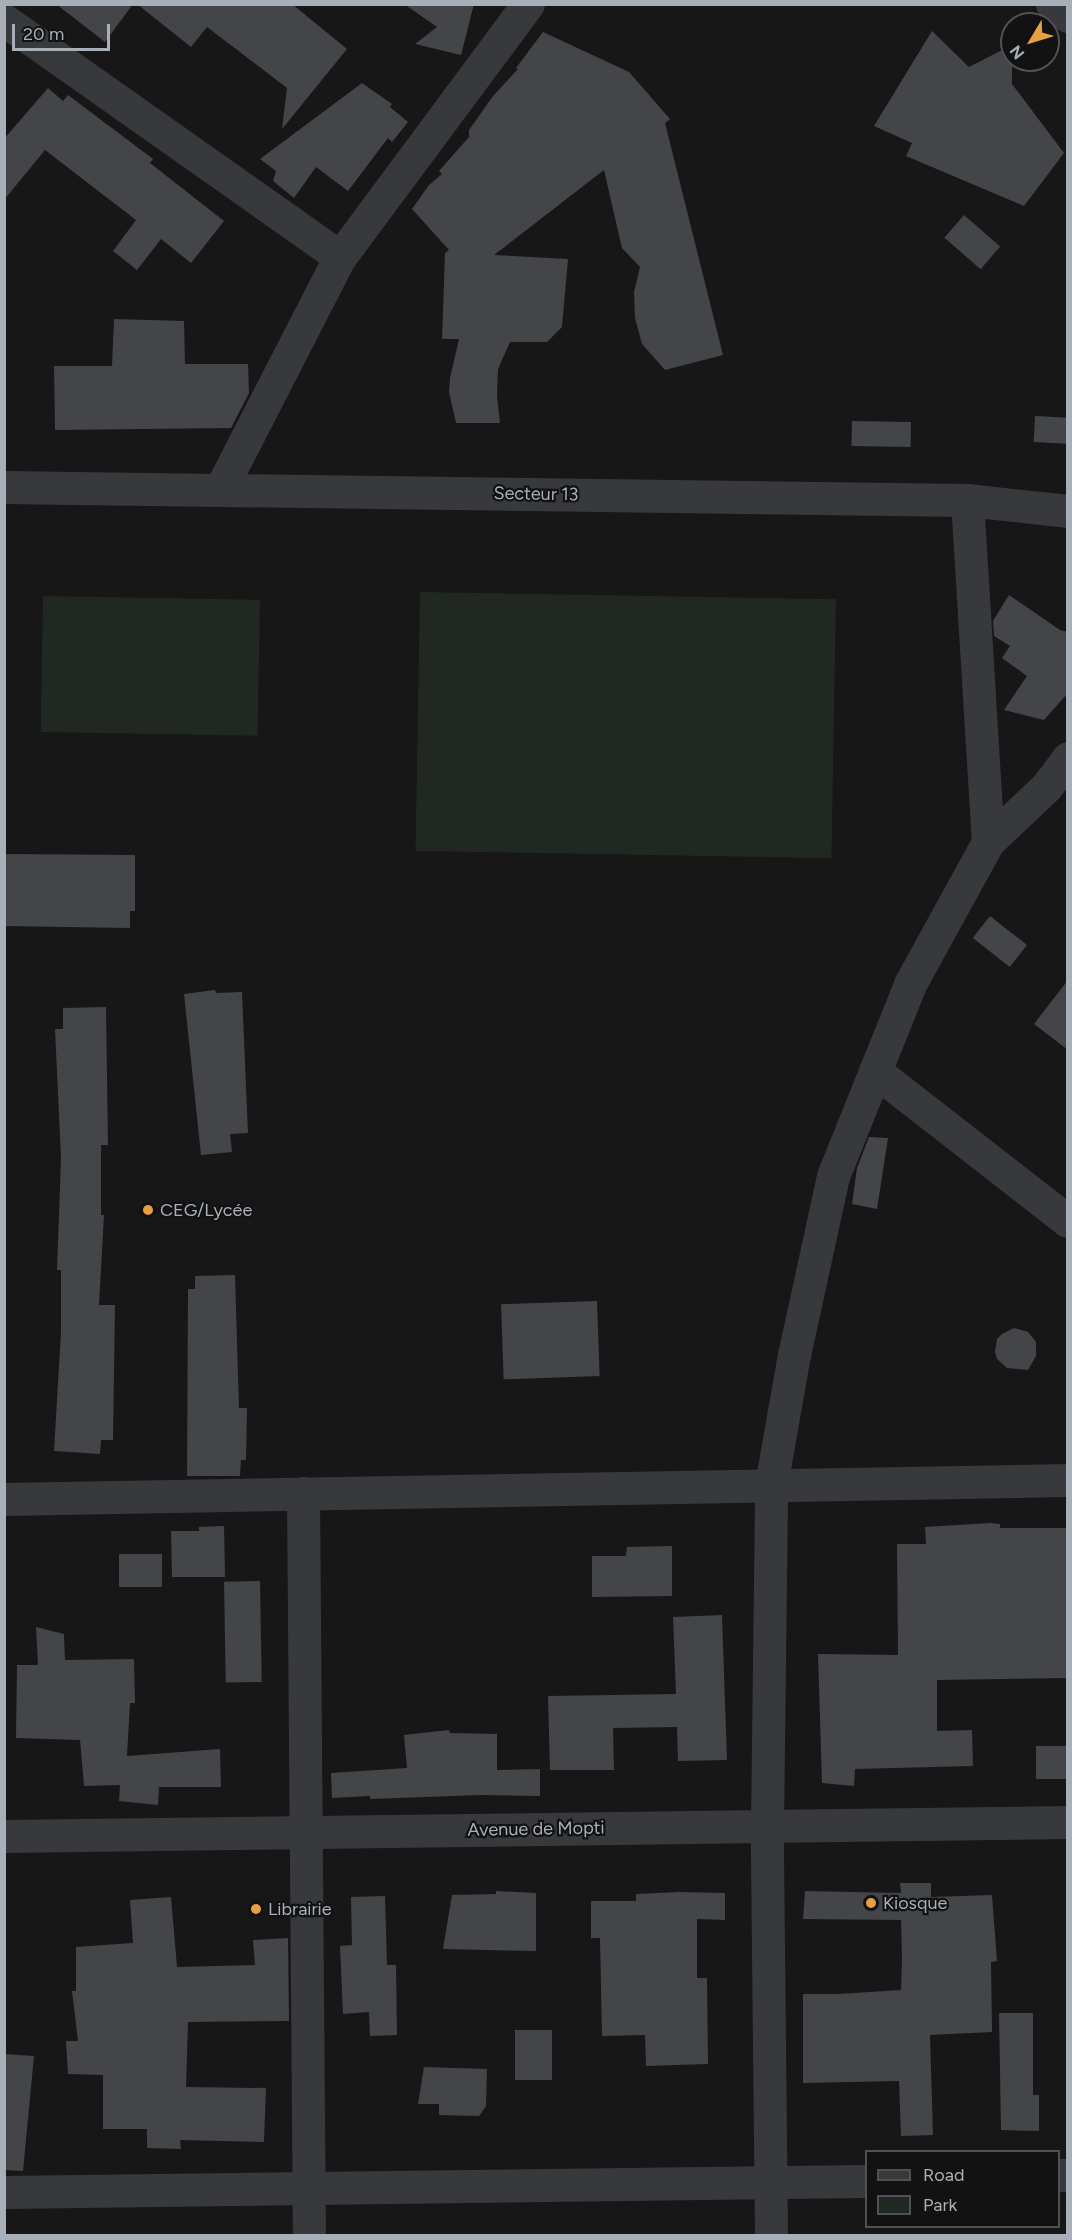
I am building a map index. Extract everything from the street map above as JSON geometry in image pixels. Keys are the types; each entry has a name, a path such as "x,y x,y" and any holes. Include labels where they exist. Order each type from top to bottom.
{"street":[{"path":"220,490 340,256 528,4"},
{"path":"1052,4 1068,16"},
{"path":"4,20 340,256"},
{"name":"Secteur 13","path":"4,487 967,500 1068,511"},
{"path":"967,500 988,842"},
{"path":"771,2235 767,1826 771,1485 794,1355 833,1176 910,984 988,842 1057,795 1068,758"},
{"path":"875,1071 1068,1221"},
{"path":"4,1499 1068,1480"},
{"path":"303,1493 309,2235"},
{"name":"Avenue de Mopti","path":"4,1836 1068,1822"},
{"path":"4,2192 771,2185 865,2181"}],"green space":[{"path":"420,592 836,599 831,858 415,851"},
{"path":"43,596 260,600 258,736 41,732"}],"building":[{"path":"56,4 133,4 105,42"},
{"path":"137,4 292,4 347,49 282,129 287,88 207,27 191,47"},
{"path":"404,4 474,4 461,55 415,44 437,27"},
{"path":"932,31 969,67 1000,51 1000,72 1012,72 1012,84 1064,153 1024,206 906,156 912,143 874,126"},
{"path":"543,32 629,72 670,119 665,123 723,355 665,370 642,344 635,318 634,292 640,267 622,248 604,170 494,255 568,259 562,327 547,342 510,342 498,369 497,396 500,423 456,423 449,392 459,339 442,339 445,253 449,250 412,209 429,185 442,174 439,171 469,137 469,130 493,96 518,69 516,68"},
{"path":"362,83 392,104 390,107 408,122 392,142 388,138 348,191 316,167 294,198 273,181 276,171 260,159"},
{"path":"48,88 63,101 68,95 153,159 150,163 224,221 191,263 161,239 137,270 113,251 136,220 45,150 4,200 4,139"},
{"path":"964,215 1000,246 981,269 944,238"},
{"path":"114,319 184,321 185,364 248,364 249,393 231,428 55,430 54,366 112,366"},
{"path":"1035,416 1068,418 1067,444 1034,442"},
{"path":"852,421 911,422 911,447 852,446"},
{"path":"1009,595 1060,630 1068,632 1068,693 1044,720 1004,710 1027,676 1002,658 1010,646 994,636 993,621"},
{"path":"4,854 135,855 135,911 130,911 130,928 4,926"},
{"path":"990,916 1027,945 1010,967 973,938"},
{"path":"1068,980 1068,1050 1034,1024"},
{"path":"215,990 216,993 242,992 248,1133 230,1134 232,1152 201,1155 184,994"},
{"path":"106,1007 108,1145 101,1145 101,1215 104,1215 99,1305 115,1305 113,1440 101,1440 100,1454 54,1451 61,1332 61,1270 57,1270 61,1158 55,1029 63,1029 63,1008"},
{"path":"869,1137 888,1138 877,1209 852,1204 857,1168"},
{"path":"235,1275 239,1408 247,1408 246,1460 241,1460 240,1476 187,1476 188,1289 195,1289 195,1276"},
{"path":"597,1301 600,1376 504,1379 501,1304"},
{"path":"1014,1328 1028,1332 1036,1342 1036,1356 1028,1370 1007,1368 997,1359 995,1352 997,1339"},
{"path":"1000,1524 1000,1528 1068,1528 1068,1678 937,1680 937,1731 972,1730 973,1766 855,1769 854,1786 822,1783 818,1654 898,1655 897,1544 926,1544 925,1527"},
{"path":"224,1526 225,1577 172,1577 171,1531 199,1531 199,1527"},
{"path":"672,1546 672,1596 592,1597 592,1556 626,1556 627,1547"},
{"path":"119,1554 162,1554 162,1587 119,1587"},
{"path":"260,1581 262,1682 226,1683 224,1582"},
{"path":"722,1615 727,1760 678,1761 677,1727 613,1728 614,1770 550,1770 548,1696 676,1694 673,1617"},
{"path":"36,1627 64,1634 65,1660 134,1659 135,1703 130,1703 127,1756 220,1749 221,1787 159,1787 158,1805 119,1801 120,1785 84,1786 80,1740 16,1738 17,1665 38,1665"},
{"path":"449,1730 450,1733 497,1734 497,1770 540,1769 540,1796 332,1798 331,1773 407,1768 404,1735"},
{"path":"1036,1746 1068,1746 1068,1779 1036,1779"},
{"path":"900,1883 931,1883 931,1897 992,1895 997,1961 991,1962 992,2032 930,2035 933,2135 901,2136 899,2081 803,2083 803,1994 901,1990 902,1958 901,1920 803,1919 805,1891 901,1893"},
{"path":"496,1891 536,1893 536,1951 443,1949 452,1895 496,1894"},
{"path":"725,1893 725,1920 697,1919 697,1978 707,1978 708,2064 646,2066 645,2035 602,2036 600,1938 591,1938 591,1901 636,1901 636,1894"},
{"path":"385,1896 387,1965 396,1965 397,2035 370,2036 369,2012 343,2014 340,1946 352,1945 351,1897"},
{"path":"171,1897 177,1967 255,1965 253,1940 288,1938 289,2021 188,2022 186,2087 266,2088 264,2142 180,2140 181,2149 147,2148 147,2129 103,2129 103,2075 68,2074 66,2041 78,2041 72,1991 76,1991 76,1947 133,1943 130,1900"},
{"path":"999,2013 1033,2013 1033,2095 1039,2095 1039,2131 1001,2130"},
{"path":"515,2030 552,2030 552,2080 515,2080"},
{"path":"4,2054 34,2056 23,2171 4,2170"},
{"path":"424,2067 487,2069 486,2106 479,2116 439,2115 439,2104 418,2104"}],"place":[{"name":"CEG/Lycée","path":"148,1210"},
{"name":"Kiosque","path":"871,1903"},
{"name":"Librairie","path":"256,1909"}]}
